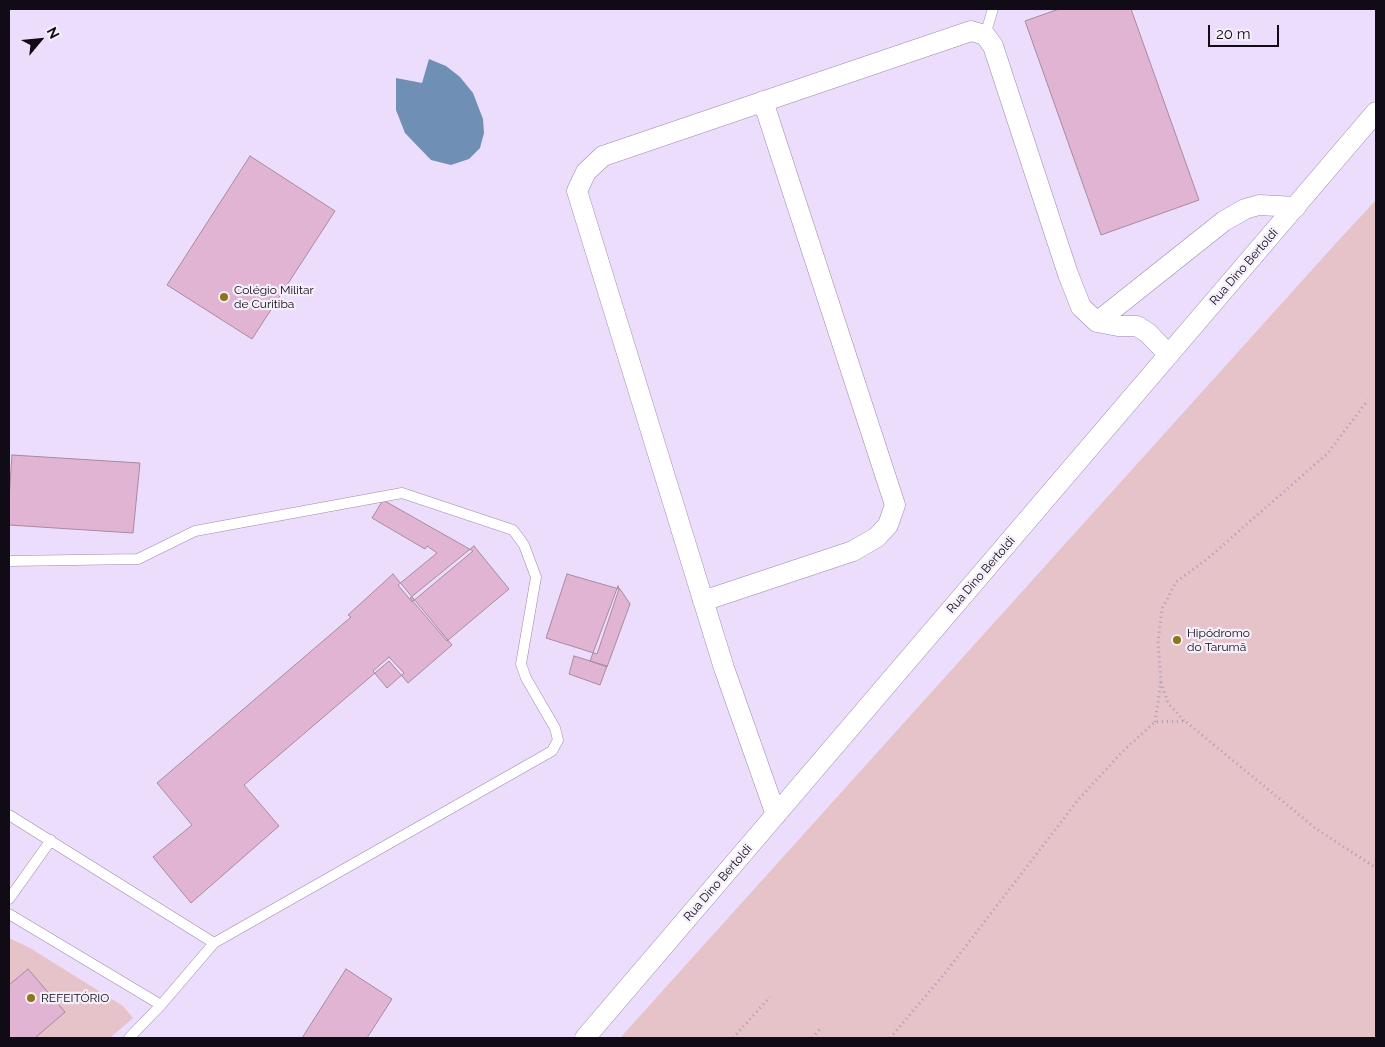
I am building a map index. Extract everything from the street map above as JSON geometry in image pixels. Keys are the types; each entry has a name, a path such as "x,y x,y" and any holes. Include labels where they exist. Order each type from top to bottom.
{"street":[{"path":"776,815 724,668 577,190 586,172 603,156 763,101 971,31 985,35 993,46 1068,274 1081,307 1097,322 1118,326 1137,326 1148,333 1169,355"},
{"path":"704,601 853,551 877,538 888,525 894,505 763,101"},
{"name":"Rua Dino Bertoldi","path":"585,1038 1376,112"},
{"path":"1097,322 1224,221 1245,209 1260,205 1296,207"}],"lane":[{"path":"985,35 993,9"},
{"path":"9,561 138,559 195,531 402,493 513,530 524,545 536,577 521,664 526,678 555,728 558,740 552,751 214,942 161,1005 130,1038"},
{"path":"9,815 214,942"},
{"path":"9,899 51,840"},
{"path":"9,914 161,1005"}],"path":[{"path":"1156,722 1161,681 1158,641 1162,609 1176,582 1206,560 1327,454 1368,400"},
{"path":"1161,681 1168,703 1185,721 1315,828 1376,868"},
{"path":"890,1038 946,972 1078,800 1123,750 1156,722 1185,721"},
{"path":"733,1038 770,997"},
{"path":"812,1038 820,1029"}],"shaded area":[{"name":"Hipódromo do Tarumã","path":"1376,200 1376,1038 620,1038 1337,242"},
{"path":"9,938 30,948 123,1006 133,1018 110,1038 9,1038"}],"water":[{"path":"429,59 446,66 460,77 473,93 483,119 484,133 480,148 469,159 451,165 431,160 405,133 396,110 396,78 422,83"}],"building":[{"path":"1059,9 1131,9 1199,200 1101,235 1025,21"},
{"path":"250,156 335,211 252,339 167,285"},
{"path":"12,455 140,463 133,533 9,525"},
{"path":"383,500 473,551 412,602 398,585 437,553 427,546 425,549 372,518"},
{"path":"474,546 509,589 447,641 410,598"},
{"path":"393,574 452,645 408,683 389,661 244,785 279,826 191,903 153,857 192,825 157,783 351,617 348,615"},
{"path":"567,574 619,589 597,654 546,638"},
{"path":"618,586 630,604 607,667 590,661"},
{"path":"574,656 607,666 600,685 569,674"},
{"path":"389,657 404,673 387,688 373,671"},
{"name":"REFEITÓRIO","path":"28,969 65,1012 35,1038 9,1038 9,985"},
{"path":"346,969 392,999 367,1038 302,1038"}],"place":[{"name":"Colégio Militar de Curitiba","path":"224,297"},
{"name":"Hipódromo do Tarumã","path":"1177,640"},
{"name":"REFEITÓRIO","path":"31,998"}]}
